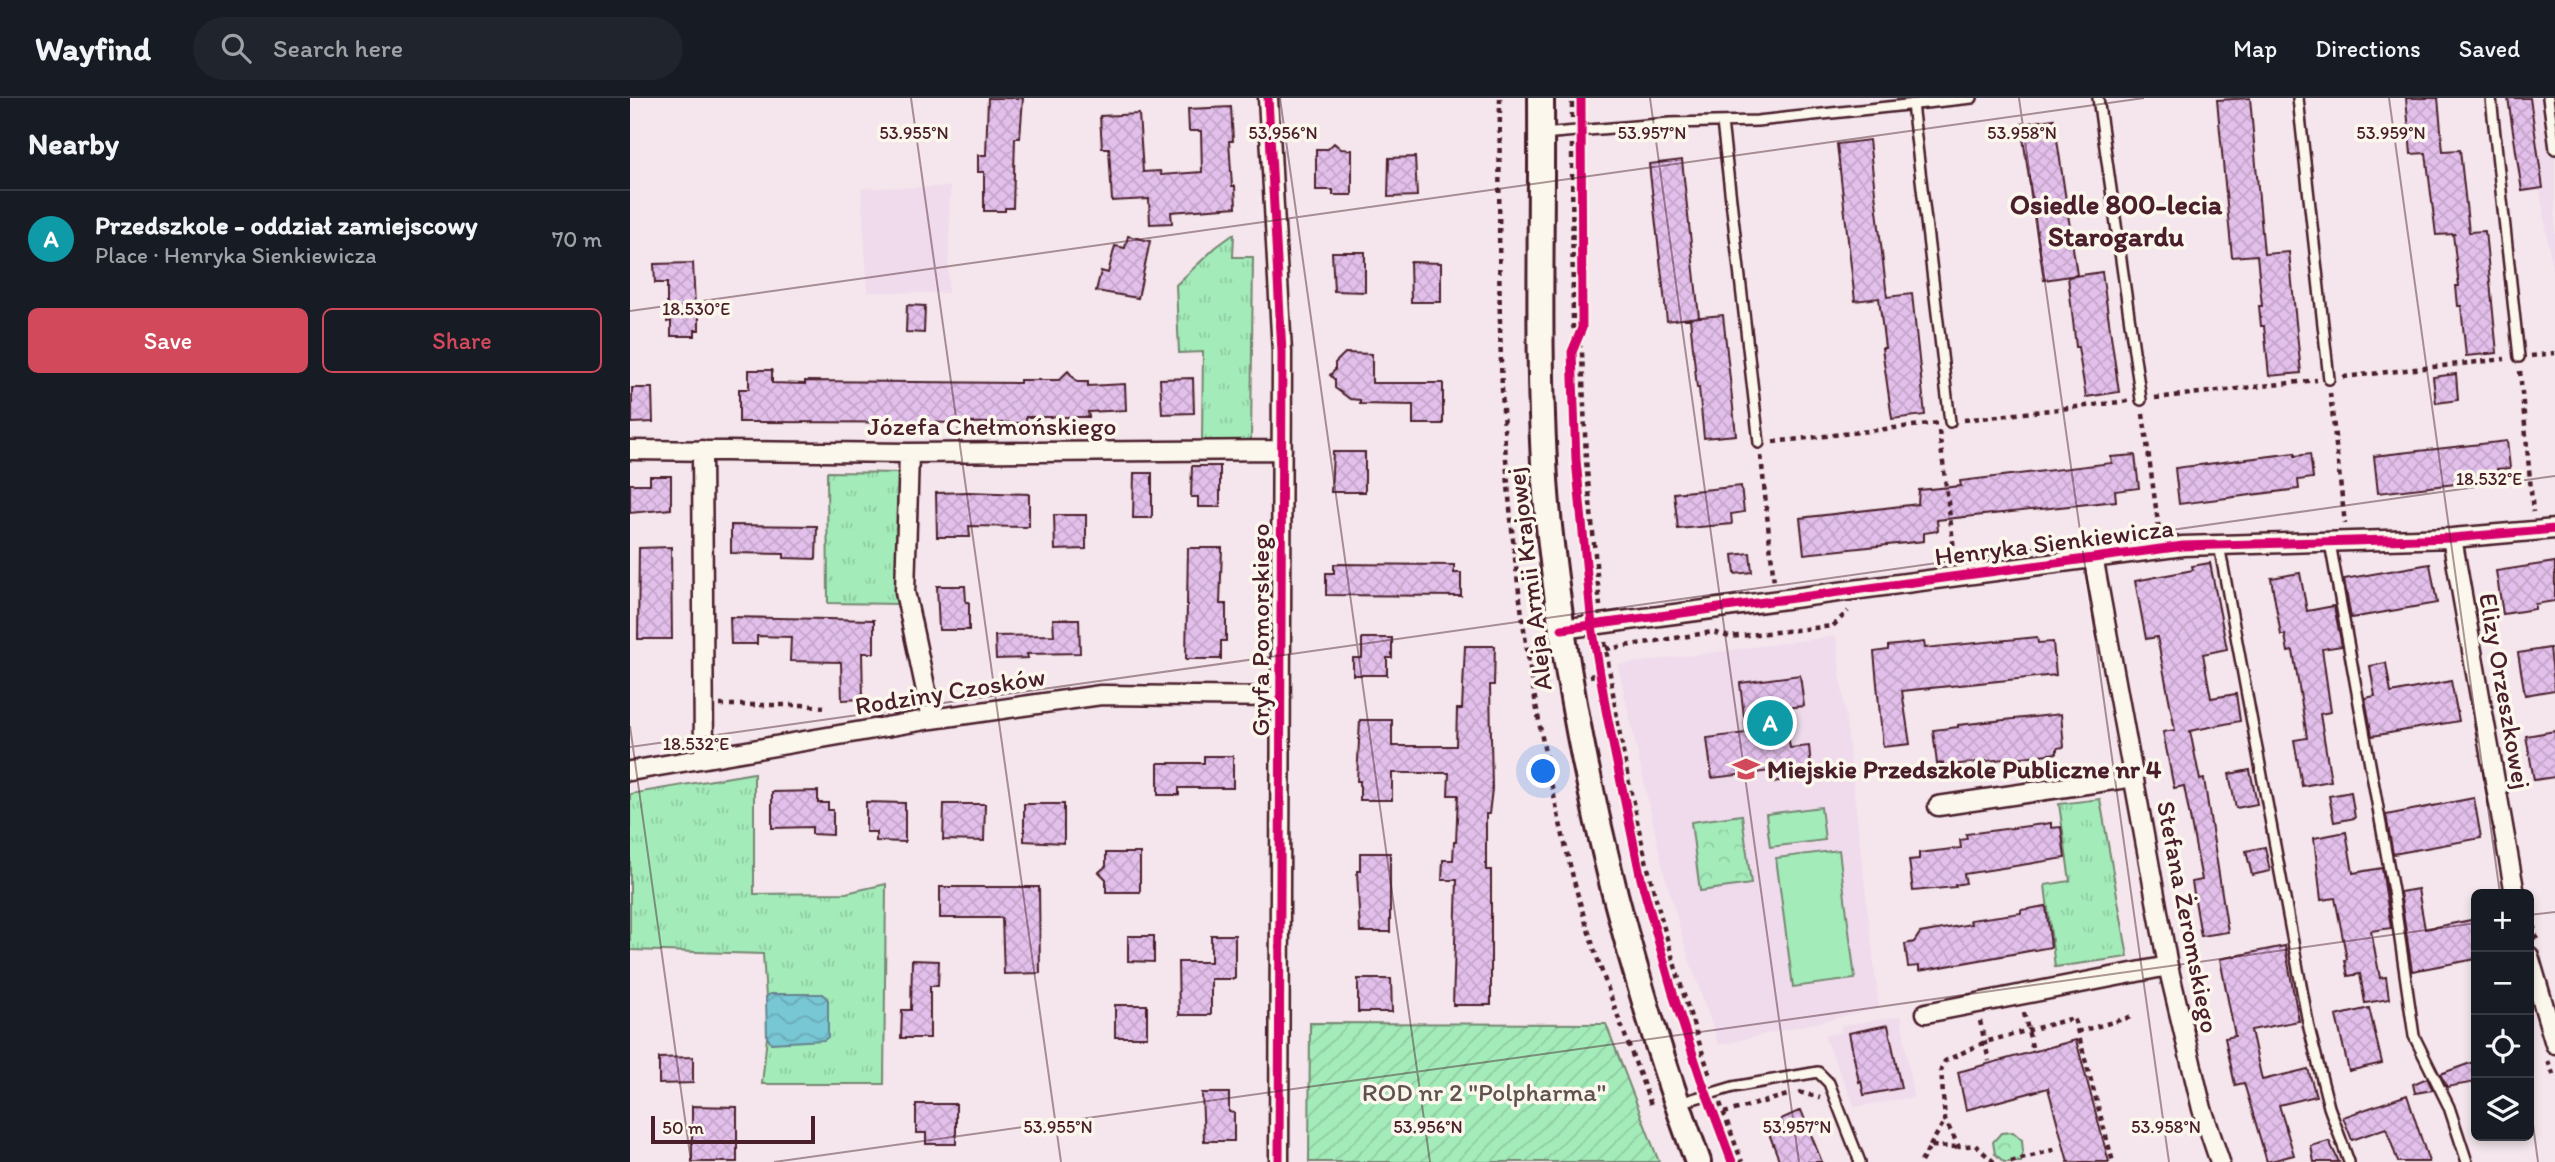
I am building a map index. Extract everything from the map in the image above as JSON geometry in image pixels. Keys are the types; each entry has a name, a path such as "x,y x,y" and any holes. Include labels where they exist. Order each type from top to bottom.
{"main road":[{"name":"Aleja Armii Krajowej","path":"1541,98 1541,318 1545,479 1554,581 1583,760 1611,884 1677,1104 1698,1162"}],"street":[{"name":"Gryfa Pomorskiego","path":"1268,98 1280,286 1282,450 1279,1162"},
{"name":"Józefa Chełmońskiego","path":"630,450 909,453 1282,450"},
{"path":"702,450 704,757"},
{"path":"909,453 905,592 932,719"},
{"name":"Henryka Sienkiewicza","path":"1562,629 2162,548 2452,538 2555,529"},
{"name":"Elizy Orzeszkowej","path":"2452,538 2514,889"},
{"name":"Stefana Żeromskiego","path":"2093,556 2168,966 2202,1109 2220,1162"},
{"name":"Rodziny Czosków","path":"630,771 932,719 1101,695 1281,697"},
{"path":"1938,806 2134,776"},
{"path":"1926,1013 2168,966"},
{"path":"2534,976 2555,1044"}],"lane":[{"path":"1541,134 1670,123 1757,121 1972,98"},
{"path":"2098,98 2141,400"},
{"path":"2298,98 2329,379"},
{"path":"2491,98 2519,357"},
{"path":"2549,98 2555,149"},
{"path":"1912,104 1950,422"},
{"path":"1722,122 1759,443"},
{"path":"2338,542 2414,1037 2449,1107 2468,1162"},
{"path":"2219,545 2309,1028 2329,1107 2349,1162"},
{"path":"1677,1104 1733,1087 1818,1072 1829,1083 1860,1162"}],"path":[{"path":"1578,486 1572,352 1582,328 1581,98"},
{"path":"1776,601 1759,443 2555,353"},
{"path":"2519,357 2535,531"},
{"path":"2329,379 2338,542"},
{"path":"2141,400 2162,548"},
{"path":"1938,423 1957,576"},
{"path":"1588,587 1605,710 1641,879 1674,997 1732,1162"},
{"path":"704,705 802,705 824,708"},
{"path":"2020,995 2033,1051"},
{"path":"1976,1003 1989,1061"},
{"path":"2077,1031 2131,1017"},
{"path":"1959,1147 1945,1120 1941,1070 1945,1061 1985,1042 2074,1018 2113,1162"},
{"path":"1724,1113 1801,1091 1823,1100"},
{"path":"1921,1162 1945,1120"},
{"path":"1930,1146 1975,1145 1994,1162"},
{"path":"2011,1162 2056,1149"}],"shaded area":[{"path":"2507,98 2555,98 2555,285 2540,191 2521,193"},
{"path":"950,187 948,293 868,292 861,188"},
{"name":"Miejskie Przedszkole Publiczne nr 4","path":"1836,636 1879,1008 1719,1045 1689,959 1664,872 1618,665"},
{"path":"1901,1016 1913,1097 1855,1107 1824,1036 1842,1032 1841,1026"}],"green space":[{"path":"1234,234 1233,257 1253,257 1251,440 1202,440 1203,352 1179,353 1176,285 1216,247"},
{"path":"827,472 903,473 903,604 828,603"},
{"path":"754,773 754,894 846,893 886,884 884,1084 762,1084 767,1037 771,1043 828,1036 828,1000 823,994 770,994 766,997 763,954 630,950 630,794"},
{"path":"2100,799 2128,957 2055,967 2045,885 2070,881 2059,804"},
{"path":"1821,807 1825,840 1770,847 1766,814"},
{"path":"1742,815 1751,884 1700,891 1691,822"},
{"path":"1839,850 1855,979 1793,987 1776,858"},
{"name":"ROD nr 2 \"Polpharma\"","path":"1310,1023 1606,1024 1659,1162 1309,1162"},
{"path":"2013,1132 2022,1140 2021,1162 2004,1162 1995,1154 1993,1142 2001,1133"}],"water":[{"path":"770,994 823,994 828,1000 828,1037 824,1040 771,1043 767,1037 766,997"}],"building":[{"path":"988,98 1023,98 1020,138 1015,138 1013,208 1005,208 1005,211 984,211 984,172 978,172 978,155 986,155"},
{"path":"2250,98 2264,254 2289,252 2301,373 2269,376 2264,326 2261,326 2259,306 2262,306 2257,255 2232,257 2217,100"},
{"path":"2406,98 2438,98 2443,151 2460,150 2469,232 2485,231 2497,353 2466,356 2461,306 2458,306 2456,286 2459,286 2453,234 2436,235 2426,153 2411,154"},
{"path":"2508,98 2530,98 2543,188 2522,191"},
{"path":"1231,107 1233,141 1229,141 1236,207 1171,212 1172,223 1150,224 1149,199 1112,201 1109,148 1102,148 1100,116 1139,114 1143,172 1160,171 1161,175 1202,172 1201,131 1189,131 1188,109"},
{"path":"2054,119 2077,275 2044,280 2021,124"},
{"path":"1869,140 1887,297 1912,294 1925,415 1892,419 1882,348 1885,348 1879,298 1855,301 1837,144"},
{"path":"1334,143 1341,149 1352,150 1352,195 1333,195 1333,190 1316,190 1316,149 1328,149"},
{"path":"1415,157 1417,196 1388,197 1389,158"},
{"path":"1682,160 1699,317 1667,321 1649,164"},
{"path":"1128,236 1150,241 1138,298 1096,291 1101,271 1108,273 1115,246 1125,248"},
{"path":"1332,252 1365,252 1365,292 1334,291"},
{"path":"1410,262 1441,263 1441,302 1411,302"},
{"path":"693,263 699,330 695,330 695,336 671,336 671,321 667,322 667,283 655,283 654,264"},
{"path":"2102,272 2119,392 2086,397 2076,347 2068,277"},
{"path":"907,305 925,306 924,333 906,332"},
{"path":"1723,315 1736,435 1704,438 1690,318"},
{"path":"1345,353 1372,354 1372,383 1443,383 1443,424 1413,424 1413,405 1360,404 1360,400 1350,399 1335,388 1335,380 1330,375 1335,370 1335,363"},
{"path":"749,370 772,370 772,383 805,384 805,381 1020,383 1020,380 1059,380 1068,371 1077,382 1088,382 1088,386 1125,384 1126,410 1088,412 1089,417 1026,417 1026,423 739,422 739,389 749,389"},
{"path":"2456,374 2458,400 2436,403 2433,377"},
{"path":"1193,378 1194,413 1162,414 1160,379"},
{"path":"632,388 652,388 653,422 632,423"},
{"path":"2507,441 2510,468 2497,469 2498,479 2378,493 2374,456"},
{"path":"1333,452 1365,452 1365,492 1331,492"},
{"path":"2295,453 2295,456 2310,454 2313,478 2298,480 2299,489 2179,504 2175,468"},
{"path":"2135,455 2139,488 2115,491 2116,501 1937,520 1938,531 1924,533 1924,541 1804,554 1800,518 1918,504 1919,490 1961,486 1960,481 2112,463 2111,457"},
{"path":"1192,466 1220,466 1220,507 1198,507 1198,497 1191,497"},
{"path":"1134,473 1152,473 1152,518 1133,518"},
{"path":"650,476 671,476 671,509 630,513 630,484 650,484"},
{"path":"1741,486 1744,512 1731,514 1732,524 1678,529 1674,493"},
{"path":"936,493 1029,494 1029,527 969,526 970,537 937,537"},
{"path":"1054,515 1086,515 1086,549 1055,550"},
{"path":"731,525 817,526 816,559 784,558 784,554 731,553"},
{"path":"671,547 672,639 638,639 639,548"},
{"path":"1188,548 1222,548 1220,604 1226,604 1226,641 1221,641 1221,659 1186,659"},
{"path":"1750,553 1752,572 1735,574 1733,555"},
{"path":"2555,562 2555,601 2535,604 2535,609 2503,614 2496,571"},
{"path":"2210,563 2227,649 2203,654 2211,698 2236,694 2240,721 2190,731 2200,780 2204,779 2228,932 2201,936 2192,882 2202,880 2184,786 2174,788 2163,732 2175,730 2157,637 2146,639 2135,581 2193,570 2192,566"},
{"path":"1334,564 1454,565 1454,573 1461,573 1461,596 1326,595 1326,573 1334,573"},
{"path":"2430,564 2437,603 2351,618 2344,579"},
{"path":"2300,573 2307,611 2334,606 2342,646 2322,649 2331,712 2320,714 2331,781 2302,786 2294,740 2307,738 2293,651 2288,652 2285,635 2281,635 2271,578"},
{"path":"937,586 965,586 966,602 969,602 969,630 939,630"},
{"path":"730,617 874,620 874,653 862,653 863,699 842,700 841,662 790,661 791,637 757,636 757,644 731,644"},
{"path":"1053,619 1079,619 1080,653 1027,654 1028,658 996,659 995,636 1054,635"},
{"path":"2037,637 2038,643 2053,642 2056,675 1902,691 1910,744 1883,747 1874,652 1888,650 1888,646 1924,642 1925,648"},
{"path":"1362,638 1392,638 1392,658 1387,658 1387,675 1353,675 1353,658 1362,658"},
{"path":"1465,646 1495,646 1494,685 1490,685 1492,789 1489,814 1486,814 1486,870 1491,870 1491,1005 1453,1005 1457,880 1442,880 1443,860 1453,860 1456,842 1458,795 1448,795 1449,773 1392,773 1392,800 1360,800 1360,781 1357,781 1360,720 1392,720 1392,746 1456,746 1457,709 1462,709"},
{"path":"2550,648 2555,690 2525,695 2518,653"},
{"path":"2386,663 2391,693 2451,681 2459,721 2372,736 2365,698 2375,696 2370,666"},
{"path":"1800,675 1804,706 1784,708 1790,748 1809,746 1812,776 1772,782 1771,771 1712,778 1707,738 1746,733 1740,683"},
{"path":"2061,714 2064,747 2057,748 2057,753 1943,766 1943,763 1937,764 1933,730"},
{"path":"2555,731 2555,777 2534,780 2526,736"},
{"path":"1204,756 1233,756 1233,788 1179,788 1179,795 1158,795 1158,763 1204,763"},
{"path":"2250,770 2257,804 2236,808 2229,774"},
{"path":"818,791 818,803 828,803 828,810 833,810 833,835 812,834 812,827 772,828 772,792"},
{"path":"2351,792 2355,818 2334,822 2329,796"},
{"path":"2474,798 2481,838 2393,854 2386,815"},
{"path":"866,802 905,803 905,842 876,841 876,832 866,832"},
{"path":"944,804 985,804 984,841 943,840"},
{"path":"1024,804 1064,804 1064,843 1024,841"},
{"path":"2051,823 2051,828 2061,827 2065,858 1964,874 1966,883 1955,885 1956,887 1913,891 1909,860 1919,859 1919,853 1961,848 1960,840 1967,839 1966,834"},
{"path":"2346,832 2353,873 2382,868 2391,928 2371,931 2380,978 2386,977 2389,999 2365,1003 2360,974 2348,976 2335,898 2321,900 2314,838"},
{"path":"2265,847 2270,871 2252,875 2246,851"},
{"path":"1106,853 1140,853 1140,892 1106,892 1106,879 1099,872 1106,866"},
{"path":"1360,853 1390,853 1390,932 1360,932 1357,871 1360,871"},
{"path":"940,887 1039,887 1040,973 1004,974 1002,918 940,918"},
{"path":"2418,889 2425,929 2471,920 2471,960 2412,971 2400,892"},
{"path":"2046,906 2051,947 1919,971 1919,966 1908,967 1905,944 1914,942 1920,933 1971,924 1970,920 2021,913 2021,910"},
{"path":"1211,935 1235,935 1235,979 1211,979 1211,1015 1179,1015 1178,962 1211,962"},
{"path":"1128,936 1154,936 1154,962 1128,961"},
{"path":"2285,946 2299,1021 2251,1030 2262,1080 2308,1069 2316,1096 2279,1105 2294,1155 2267,1162 2244,1083 2235,1085 2225,1038 2235,1036 2220,959"},
{"path":"912,960 939,961 938,986 930,986 930,1038 901,1038 902,1010 911,1010"},
{"path":"1358,979 1391,979 1392,1012 1358,1012"},
{"path":"1115,1005 1147,1005 1147,1037 1115,1037"},
{"path":"2369,1008 2382,1063 2349,1071 2336,1016"},
{"path":"1888,1025 1901,1088 1864,1095 1849,1033"},
{"path":"2076,1040 2109,1162 2068,1162 2048,1088 1966,1110 1958,1072"},
{"path":"693,1057 693,1083 659,1084 659,1058"},
{"path":"2471,1063 2471,1083 2447,1087 2440,1074"},
{"path":"2427,1078 2433,1090 2415,1093 2413,1084"},
{"path":"1202,1093 1229,1093 1229,1112 1234,1113 1234,1141 1204,1141"},
{"path":"2407,1095 2429,1162 2398,1162 2386,1128 2352,1140 2343,1117"},
{"path":"916,1104 956,1104 956,1144 926,1144 926,1133 916,1133"},
{"path":"692,1106 737,1107 737,1162 692,1162"},
{"path":"1801,1110 1822,1162 1780,1162 1768,1131 1783,1125 1781,1119"},
{"path":"2329,1141 2339,1162 2314,1162 2311,1146"}],"cycle path":[{"path":"1268,98 1282,352 1279,1162"},
{"path":"1581,98 1582,328 1572,352 1576,460 1592,626 1606,710 1641,879 1674,997 1732,1162"},
{"path":"1562,629 2183,546 2452,538 2555,529"}],"place":[{"name":"Przedszkole - oddział zamiejscowy","path":"1770,723"},
{"name":"Miejskie Przedszkole Publiczne nr 4","path":"1746,769"}],"district":[{"name":"Osiedle 800-lecia Starogardu","path":"2116,220"}]}
